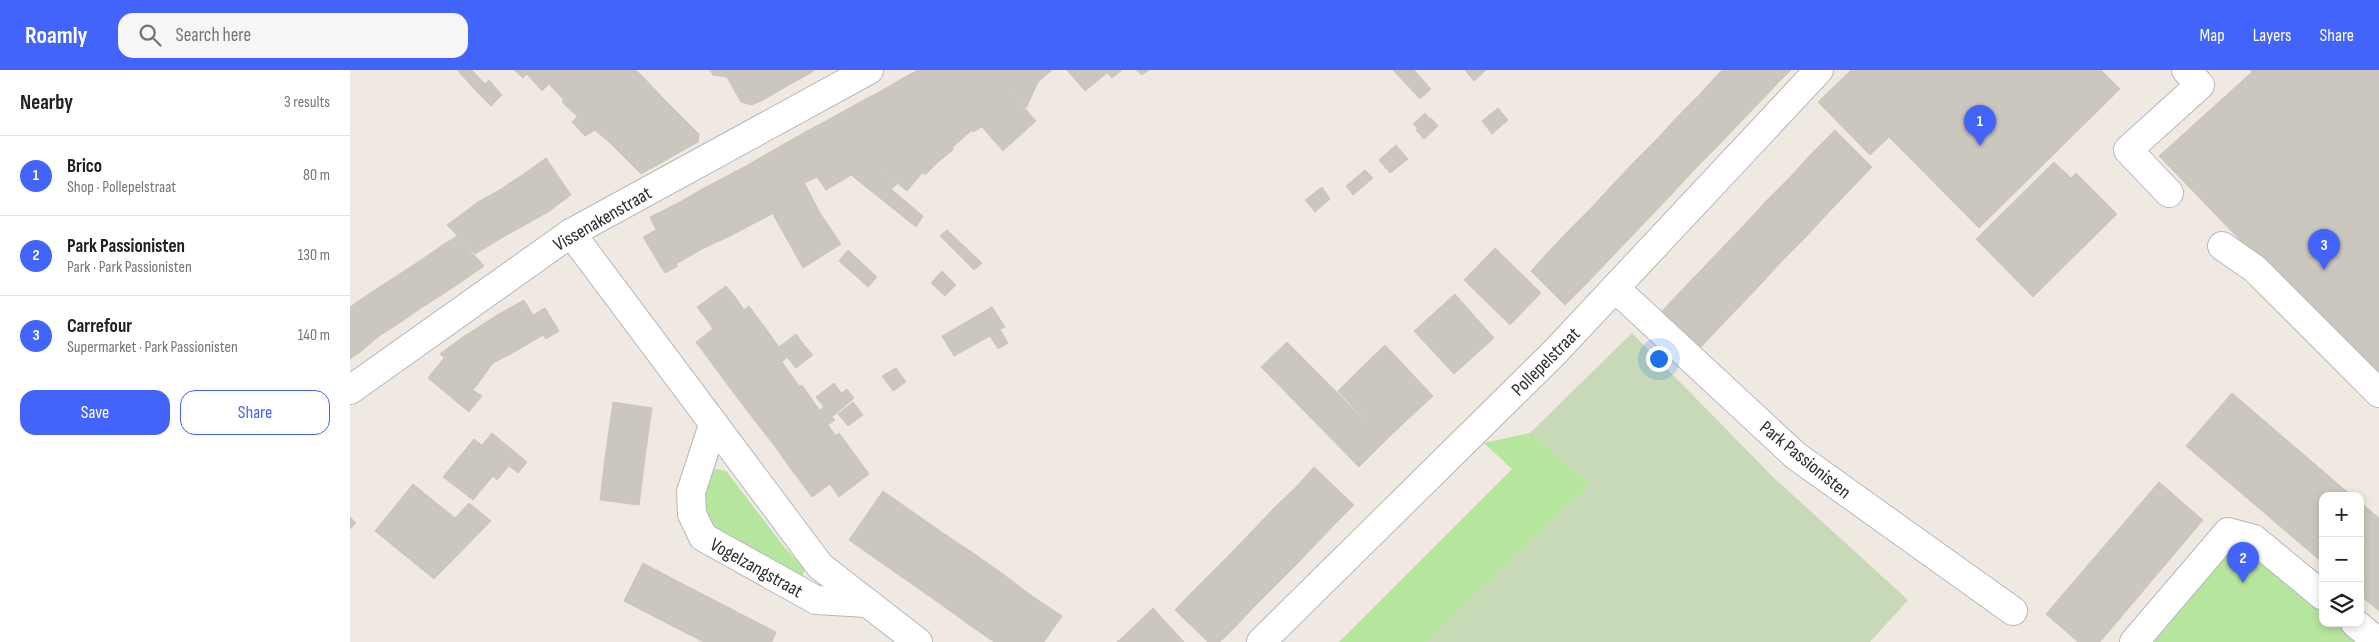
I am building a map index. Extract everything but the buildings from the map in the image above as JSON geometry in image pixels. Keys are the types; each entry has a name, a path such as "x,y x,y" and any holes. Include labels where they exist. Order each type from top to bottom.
{"street":[{"name":"Vissenakenstraat","path":"350,390 572,233 869,70"},
{"name":"Pollepelstraat","path":"1262,642 1555,352 1819,70"},
{"path":"2169,193 2128,150 2200,85 2186,70"},
{"name":"Vogelzangstraat","path":"572,233 713,425 820,566 918,642"},
{"path":"2222,246 2255,269 2379,394"},
{"name":"Park Passionisten","path":"1615,288 1796,456 2013,611"},
{"name":"Vogelzangstraat","path":"713,425 690,492 692,514 703,537 816,600 867,603"},
{"path":"2134,642 2228,532 2254,539 2319,593"},
{"path":"2360,627 2378,642"}],"green space":[{"path":"1632,333 1773,477 1908,600 1870,642 1425,642 1590,484 1530,433"},
{"path":"1530,433 1590,484 1425,642 1339,642 1512,469 1484,443"},
{"path":"716,469 726,471 785,548 805,569 802,577 715,536 703,516 706,475"},
{"path":"2232,548 2247,548 2319,603 2319,627 2348,627 2365,642 2141,642"}],"place":[{"name":"Brico","path":"1980,146"},
{"name":"Carrefour","path":"2324,270"},
{"name":"Park Passionisten","path":"2243,583"}]}
